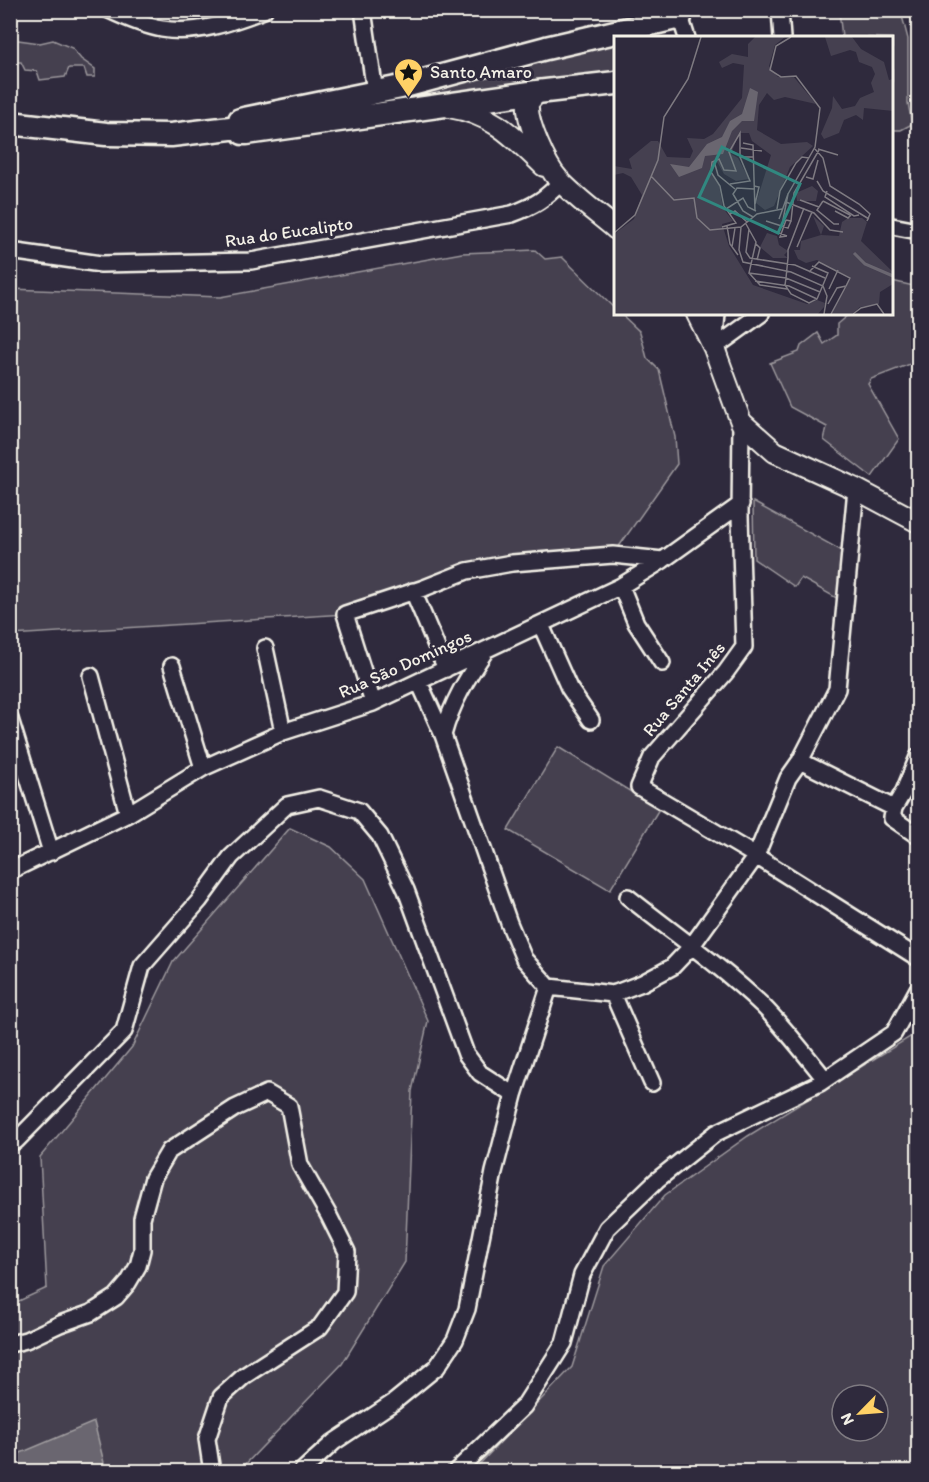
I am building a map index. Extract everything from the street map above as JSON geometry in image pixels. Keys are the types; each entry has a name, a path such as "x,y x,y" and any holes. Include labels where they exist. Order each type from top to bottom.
{"main road":[{"path":"614,83 247,133 243,133 239,127 240,120 244,119 375,92 546,48 682,22"},
{"path":"375,92 378,115"},
{"path":"10,123 106,134 160,135 239,127"}],"street":[{"path":"109,10 141,24 163,30 189,30 216,26 264,10"},
{"path":"363,10 375,92"},
{"path":"780,10 782,36"},
{"path":"537,92 528,103 529,119 542,151 559,180"},
{"path":"439,106 473,112 496,123 614,228"},
{"name":"Rua do Eucalipto","path":"10,251 101,264 251,261 512,214 546,198 559,180"},
{"path":"893,226 918,231"},
{"path":"698,315 714,348 741,422 775,452 856,489 918,522"},
{"path":"714,348 717,315"},
{"path":"714,348 760,315"},
{"name":"Rua Santa Inês","path":"741,422 744,647 726,672 652,757 639,787 756,856"},
{"path":"419,682 443,735 524,959 549,987 613,994 642,983 672,967 691,947 756,856 788,778 800,761 837,689 856,489"},
{"name":"Rua São Domingos","path":"10,871 128,814 203,768 283,732 373,703 621,586 663,560 741,504"},
{"path":"373,703 345,614 467,571 512,563 613,555 663,560"},
{"path":"621,586 636,623 662,663"},
{"path":"413,591 446,669"},
{"path":"541,625 569,688 591,720"},
{"path":"265,648 283,732"},
{"path":"443,735 450,710 467,678 486,650"},
{"path":"172,666 203,768"},
{"path":"91,676 128,814"},
{"path":"10,719 51,852"},
{"path":"918,757 904,791 894,808 892,818 918,836"},
{"path":"800,761 894,808"},
{"path":"12,1139 124,1031 142,966 200,901 231,857 287,805 319,798 359,811 380,836 406,890 466,1054 480,1073 514,1095"},
{"path":"756,856 918,958"},
{"path":"628,897 762,1005 825,1079"},
{"path":"301,1472 334,1442 394,1402 437,1367 455,1340 467,1309 494,1172 514,1095 549,987"},
{"path":"455,1472 524,1406 564,1343 582,1275 607,1228 657,1180 716,1133 825,1079 894,1033 918,989"},
{"path":"613,994 652,1083"},
{"path":"10,1344 26,1340 91,1313 116,1297 128,1283 138,1266 142,1250 142,1218 153,1178 169,1151 235,1108 267,1093 289,1106 300,1165 347,1252 345,1292 320,1327 244,1376 221,1397 207,1439 212,1472"}],"shaded area":[{"path":"839,11 874,11 878,19 901,12 908,39 908,103 912,124 901,130 893,130 893,36 842,36"},
{"path":"11,39 40,43 53,40 72,48 81,59 95,69 95,77 87,77 84,68 69,68 65,77 40,80 37,71 25,70 21,62 11,62"},
{"path":"614,39 614,77 401,103 400,96"},
{"path":"535,250 545,259 562,257 614,308 614,315 622,315 640,332 647,358 659,370 675,437 677,464 613,555 512,563 345,614 11,635 11,289 220,297 462,253"},
{"path":"893,281 918,287 918,361 871,379 868,384 899,439 872,477 824,440 827,427 790,407 770,363 799,352 801,346 818,333 824,344 837,335 837,324 848,315 893,315"},
{"path":"753,502 857,559 840,600 801,578 795,587 754,559"},
{"path":"558,747 659,809 610,890 508,830"},
{"path":"290,828 331,847 365,879 428,1021 412,1091 405,1262 342,1364 239,1471 11,1471 10,1305 47,1288 40,1157 132,1047 173,962"},
{"path":"918,1032 918,1471 473,1471 572,1367 604,1266 665,1195 748,1136"},
{"path":"94,1422 106,1471 11,1471 11,1457"}],"place":[{"name":"Santo Amaro","path":"409,98"}]}
